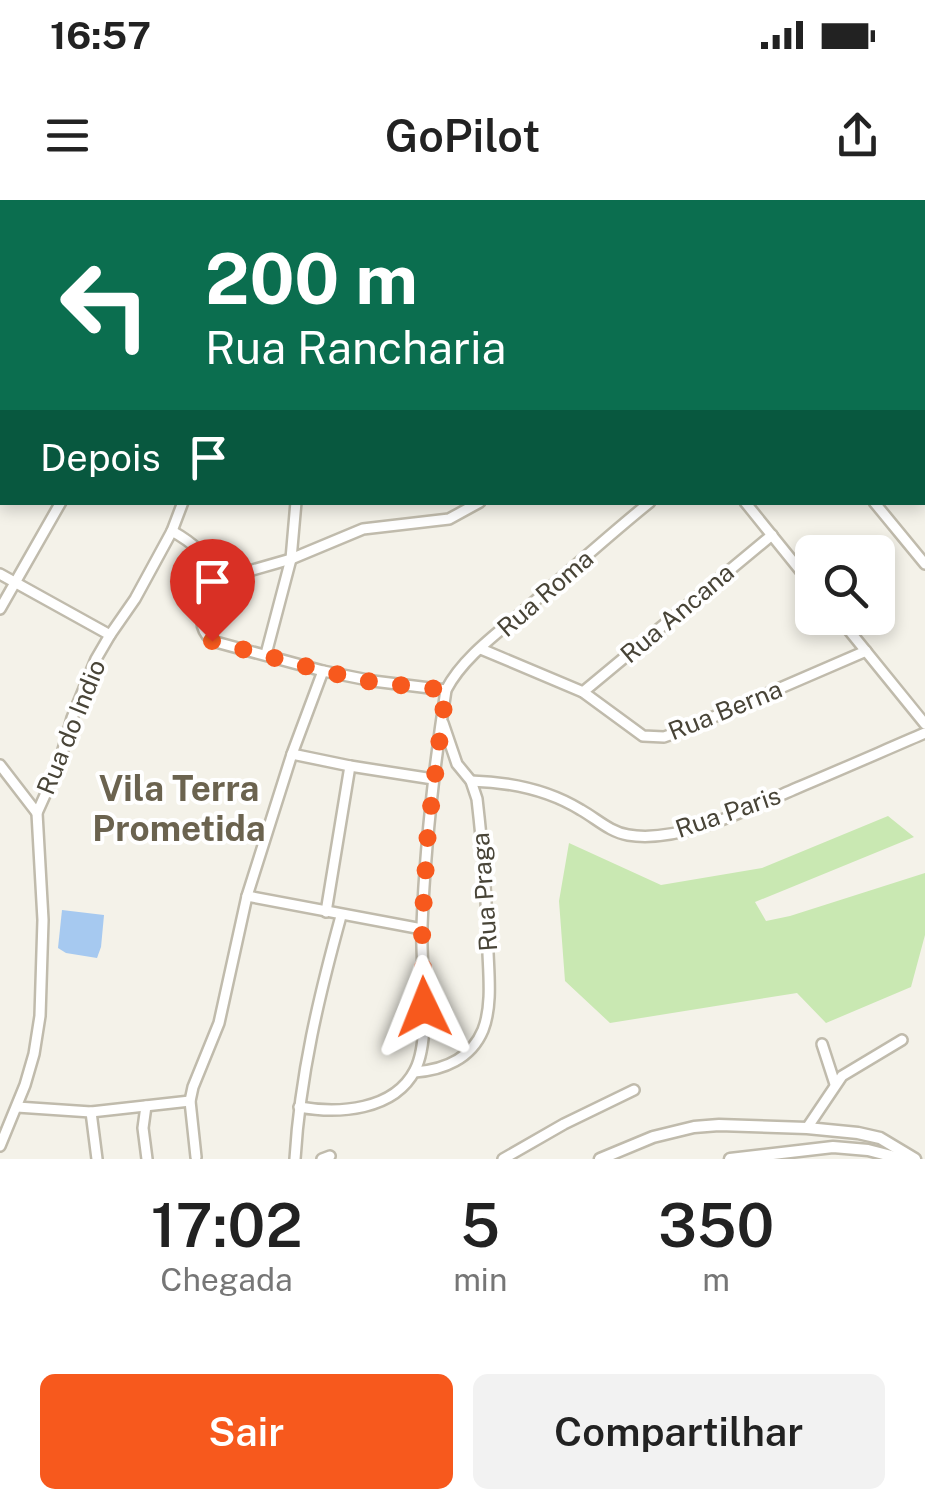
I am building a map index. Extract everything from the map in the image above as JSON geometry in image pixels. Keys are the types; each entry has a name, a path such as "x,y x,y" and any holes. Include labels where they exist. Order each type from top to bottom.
{"street":[{"path":"0,610 60,505"},
{"name":"Rua do Indio","path":"0,1146 34,1054 41,1001 43,920 37,813 59,764 78,702 110,635 172,532 182,505"},
{"path":"266,654 291,559 296,505"},
{"path":"214,581 291,559 363,529 449,519 475,505"},
{"name":"Rua Roma","path":"446,690 481,649 647,505"},
{"path":"747,505 795,564"},
{"path":"876,505 925,564"},
{"path":"172,532 192,542 210,563 214,581 202,623 204,633 212,641 372,682 446,690 433,778 422,930 423,1024 414,1072"},
{"name":"Rua Ancana","path":"583,692 772,535"},
{"path":"0,574 110,635"},
{"path":"853,635 924,721"},
{"name":"Rua Berna","path":"481,649 583,692 644,736 664,736 866,651"},
{"path":"196,1157 190,1101 225,1003 247,896 323,671"},
{"name":"Rua Praga","path":"299,1106 333,1110 369,1105 405,1084 414,1072 440,1068 464,1056 482,1030 489,976 486,885 477,800 470,781 457,764 442,720"},
{"name":"Rua Paris","path":"470,781 500,782 540,791 582,810 614,831 648,836 736,815 925,733"},
{"path":"292,754 433,778"},
{"path":"0,765 37,813"},
{"path":"326,912 350,766"},
{"path":"247,896 422,930"},
{"path":"295,1159 311,1033 341,916"},
{"path":"807,1128 836,1084 853,1069 902,1040"},
{"path":"822,1044 836,1084"},
{"path":"503,1159 634,1090"},
{"path":"17,1107 91,1112 190,1101"},
{"path":"146,1106 147,1159"},
{"path":"91,1112 97,1159"},
{"path":"600,1159 653,1137 719,1125 858,1133 880,1138 915,1159"},
{"path":"853,1148 858,1133"},
{"path":"877,1156 880,1138"},
{"path":"730,1159 819,1148 853,1148 903,1159"}],"green space":[{"path":"888,816 914,837 755,902 766,921 925,873 925,935 911,987 826,1023 797,993 610,1023 565,981 559,901 569,843 661,885 762,868"}],"water":[{"path":"62,910 104,915 97,958 58,948"}],"district":[{"name":"Vila Terra Prometida","path":"179,808"}],"route":[{"path":"212,641 372,682 446,690 428,830 422,930 424,1007"}]}
